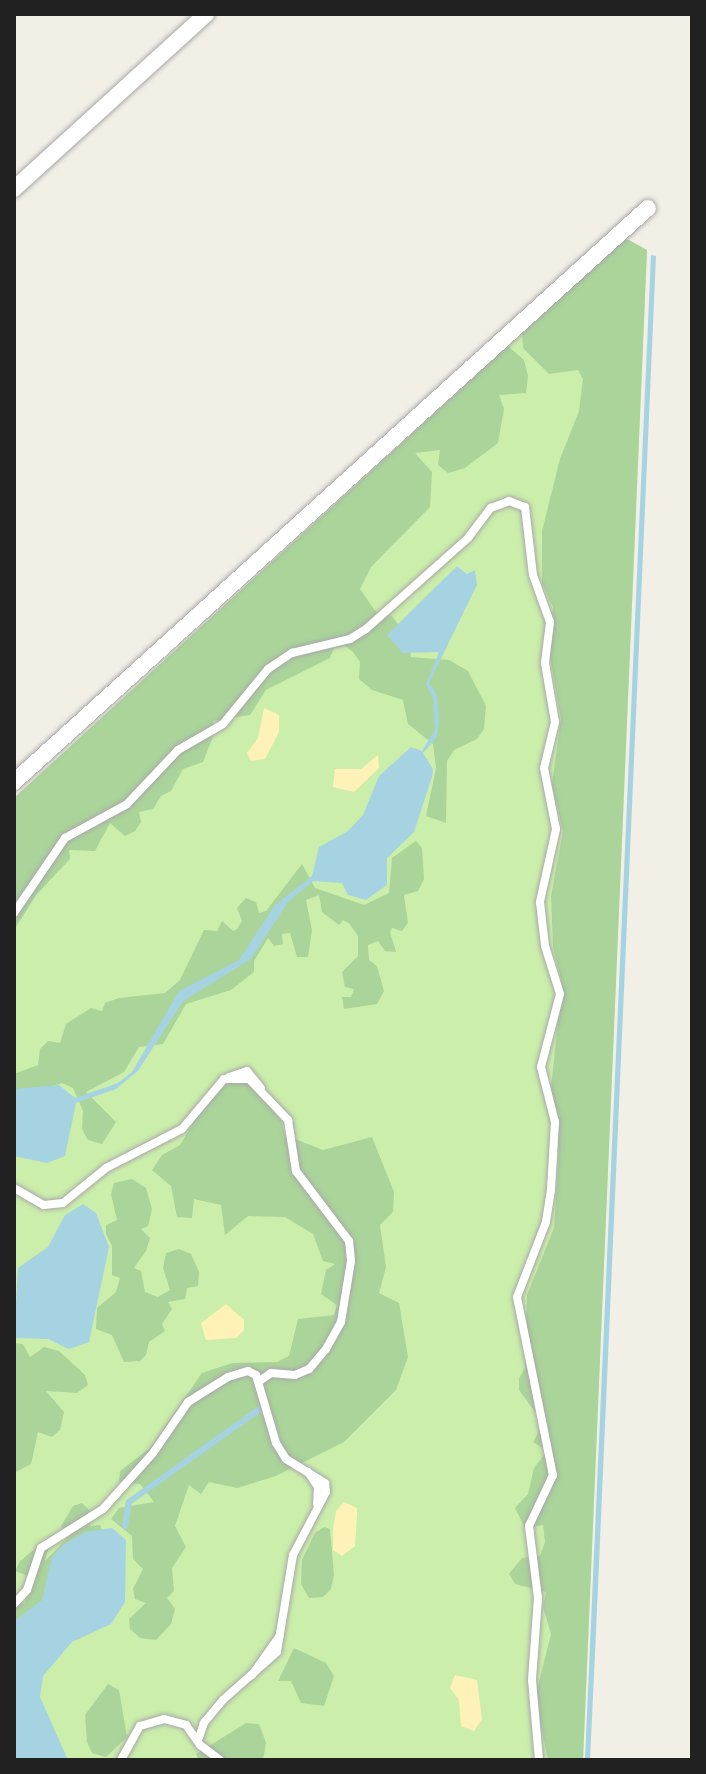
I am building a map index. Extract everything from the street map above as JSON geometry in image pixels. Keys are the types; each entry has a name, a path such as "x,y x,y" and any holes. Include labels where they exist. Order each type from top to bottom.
{"street":[{"path":"14,189 206,14"},
{"path":"14,782 648,208"}],"lane":[{"path":"14,913 65,838 127,804 178,750 223,724 268,669 292,653 350,639 366,629 468,538 491,508 509,501 525,507 533,575 550,622 545,663 555,722 544,768 556,829 540,902 545,946 560,994 541,1067 555,1122 551,1190 546,1222 517,1297 553,1475 529,1526 538,1598 532,1680 539,1760"},
{"path":"14,1188 44,1205 63,1203 106,1168 182,1129 214,1086 229,1077 249,1079 288,1120 296,1171 349,1241 351,1261 341,1322 326,1349 309,1369 295,1375 248,1371 207,1386 188,1402 153,1453 103,1509 41,1548 27,1590 14,1604"},
{"path":"198,1740 204,1723 272,1660 282,1633 293,1555 316,1508 325,1497 325,1483 286,1459 276,1443 261,1380 248,1371"},
{"path":"261,1380 271,1373"},
{"path":"121,1760 132,1735 150,1720 186,1725 204,1723"},
{"path":"186,1725 220,1760"}],"green space":[{"path":"625,238 647,250 583,1760 14,1760 14,798"},
{"path":"625,238 647,250 583,1760 548,1760 535,1698 551,1634 543,1607 546,1592 515,1584 509,1574 522,1558 540,1556 545,1542 543,1525 525,1528 515,1508 528,1494 534,1468 547,1451 533,1442 540,1429 538,1416 519,1390 519,1379 525,1367 527,1295 554,1228 559,1153 551,1088 562,983 553,947 551,896 563,831 552,784 561,719 549,650 553,607 542,583 542,531 560,459 579,411 583,379 578,370 549,374 523,348 522,333"},
{"path":"508,346 524,360 528,376 526,393 499,395 504,409 498,443 465,468 448,473 438,465 440,450 415,453 432,472 430,507 371,567 360,589 376,612 392,616 408,638 411,657 449,660 468,671 486,706 484,729 477,739 454,750 447,761 446,823 426,816 436,768 433,744 408,724 403,700 372,690 359,679 360,662 353,652 345,646 334,648 330,658 266,690 250,715 213,721 214,734 203,762 183,769 171,791 161,796 153,809 139,812 141,822 135,831 125,836 110,823 95,851 69,850 70,859 36,895 14,930 14,798"},
{"path":"416,841 422,848 424,879 418,891 404,895 408,923 402,931 392,928 390,932 396,952 385,951 378,941 368,945 369,960 377,966 384,991 377,1004 344,1009 342,997 351,997 354,989 345,987 342,972 358,956 358,936 349,923 343,920 339,925 322,912 319,895 306,900 312,930 308,957 297,957 290,933 282,934 283,944 274,946 268,938 254,961 254,972 231,990 186,1004 163,1044 139,1047 124,1072 86,1092 116,1122 102,1144 88,1140 82,1129 83,1111 73,1088 62,1083 14,1099 14,1074 38,1065 40,1049 48,1041 60,1043 66,1024 91,1008 102,1011 105,1003 119,998 165,993 180,980 204,930 217,931 222,921 233,931 237,929 242,921 237,908 246,898 256,902 259,913 266,911 302,864 315,888 364,905 389,893 392,858"},
{"path":"233,1079 247,1083 264,1097 281,1121 285,1135 323,1150 372,1137 394,1192 393,1212 380,1225 386,1267 379,1293 399,1303 408,1357 396,1390 344,1442 276,1476 237,1488 209,1482 201,1494 189,1485 175,1526 186,1547 172,1568 174,1591 167,1598 175,1609 171,1624 156,1640 140,1638 130,1629 129,1619 146,1603 135,1599 133,1589 143,1569 133,1559 132,1536 111,1519 119,1508 154,1502 140,1484 119,1482 120,1471 150,1448 202,1373 232,1363 277,1362 289,1356 298,1319 334,1315 337,1305 321,1294 326,1270 335,1264 323,1261 313,1234 285,1217 248,1216 225,1235 221,1205 194,1199 192,1218 177,1217 171,1186 152,1170 162,1155 180,1145 205,1103"},
{"path":"132,1179 146,1188 152,1209 148,1226 141,1229 150,1238 146,1251 134,1268 141,1271 145,1292 158,1297 170,1290 163,1268 166,1253 179,1249 191,1254 199,1272 198,1286 187,1288 185,1299 168,1302 172,1309 162,1324 165,1331 149,1342 146,1355 140,1361 124,1362 112,1335 96,1329 97,1308 116,1292 120,1278 112,1275 112,1246 106,1234 106,1225 117,1220 111,1194 114,1183"},
{"path":"14,1343 23,1344 30,1357 44,1347 59,1351 85,1375 88,1385 77,1393 46,1391 64,1412 60,1430 52,1437 38,1432 31,1464 14,1473"},
{"path":"82,1503 91,1512 90,1526 100,1525 102,1530 51,1601 14,1633 14,1597 24,1604 36,1579 15,1571 20,1561 52,1535 45,1561 69,1536 61,1526 73,1506"},
{"path":"324,1527 330,1529 334,1575 331,1589 323,1597 309,1598 301,1584 302,1560 315,1533"},
{"path":"294,1648 326,1663 334,1676 324,1706 301,1703 291,1681 278,1681"},
{"path":"108,1684 119,1690 127,1737 106,1757 92,1753 87,1742 85,1715"},
{"path":"246,1723 259,1724 266,1743 263,1760 199,1760 196,1754"}],"sand":[{"path":"264,708 279,715 279,732 265,759 251,761 247,753 258,738"},
{"path":"378,755 379,768 354,792 333,787 335,769 361,769"},
{"path":"226,1304 244,1320 244,1330 236,1338 206,1340 201,1323"},
{"path":"344,1502 357,1508 357,1514 355,1546 342,1556 333,1550 333,1531 336,1511"},
{"path":"455,1675 477,1680 482,1719 474,1731 461,1726 459,1700 450,1688"}],"water":[{"path":"651,255 656,256 596,1632 590,1760 585,1760"},
{"path":"457,566 467,574 475,570 477,585 429,683 437,695 439,720 437,737 423,753 433,769 432,777 414,832 387,858 387,885 366,900 348,895 342,883 313,881 288,902 251,959 183,1001 138,1071 116,1089 76,1103 65,1156 47,1163 14,1156 14,1089 59,1085 75,1098 118,1083 132,1072 179,991 239,960 275,905 312,876 319,847 348,831 363,815 379,776 411,747 422,751 435,730 433,698 426,684 439,652 403,653 387,635"},
{"path":"83,1204 96,1213 109,1247 89,1342 69,1349 48,1339 14,1338 18,1268 48,1247 65,1215"},
{"path":"112,1528 126,1540 125,1602 111,1624 72,1642 43,1676 40,1697 68,1760 14,1760 14,1621 42,1600 52,1557 64,1544 85,1532"}],"waterway":[{"path":"125,1526 129,1502 260,1409"}]}
